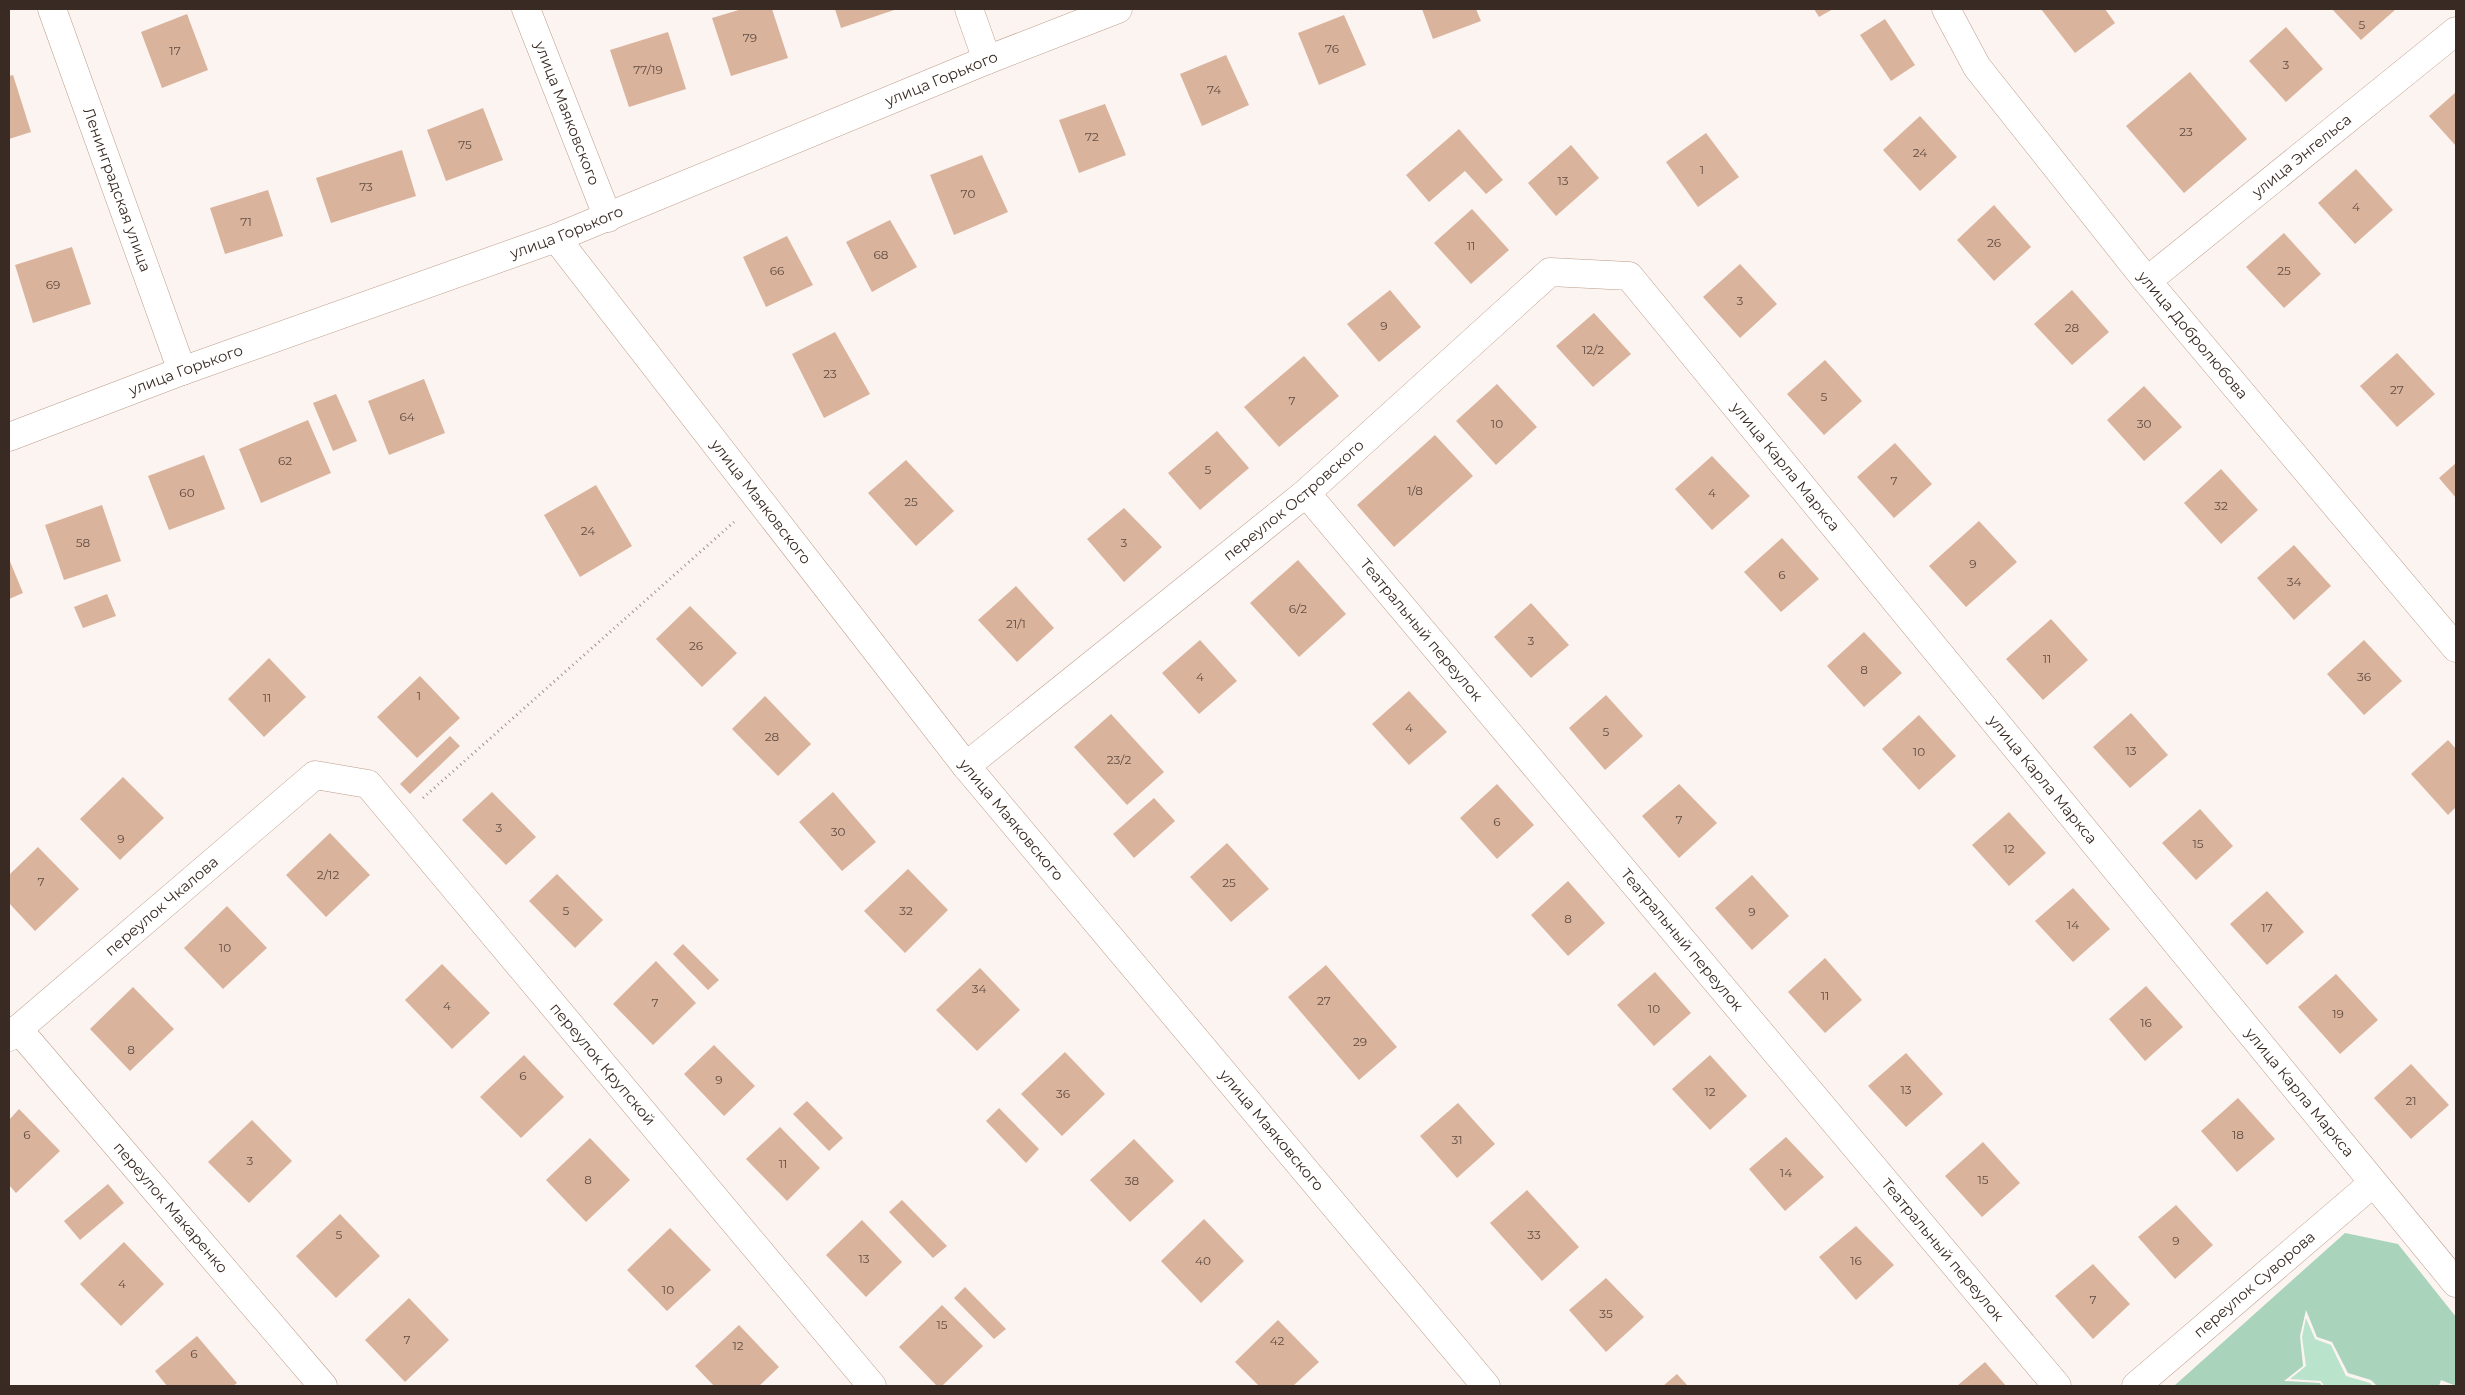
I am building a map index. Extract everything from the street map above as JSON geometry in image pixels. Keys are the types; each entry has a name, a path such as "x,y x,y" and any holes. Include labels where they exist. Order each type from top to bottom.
{"street":[{"name":"Ленинградская улица","path":"52,9 182,371"},
{"name":"улица Маяковского","path":"526,9 608,218"},
{"path":"968,9 987,60"},
{"name":"улица Горького","path":"9,437 182,371 608,218 987,60 1118,9"},
{"name":"улица Добролюбова","path":"1946,9 1977,67 2147,281 2456,648"},
{"name":"улица Энгельса","path":"2147,281 2456,30"},
{"name":"улица Маяковского","path":"556,238 966,766 1486,1386"},
{"name":"переулок Островского","path":"966,766 1306,493 1550,272 1629,276"},
{"name":"улица Карла Маркса","path":"1629,276 2456,1284"},
{"name":"Театральный переулок","path":"1306,493 2057,1386"},
{"name":"переулок Крупской","path":"315,775 368,784 872,1386"},
{"name":"переулок Чкалова","path":"14,1033 315,775"},
{"name":"переулок Макаренко","path":"14,1033 323,1386"},
{"name":"переулок Суворова","path":"2136,1386 2373,1183"}],"path":[{"path":"398,820 759,500"}],"green space":[{"path":"2345,1233 2398,1244 2456,1317 2456,1386 2441,1380 2439,1386 2377,1386 2371,1380 2348,1373 2332,1342 2317,1337 2306,1310 2300,1336 2303,1366 2284,1381 2320,1383 2322,1386 2174,1386"},
{"path":"2306,1318 2315,1339 2331,1345 2346,1376 2370,1383 2373,1386 2324,1386 2321,1381 2290,1379 2306,1366 2302,1337"}],"building":[{"path":"742,9 772,9 788,58 731,76 712,18"},
{"path":"835,9 897,9 841,28"},
{"path":"1422,9 1476,9 1481,21 1433,39"},
{"path":"1814,9 1833,9 1819,17"},
{"path":"2041,9 2105,9 2115,23 2075,53"},
{"path":"2332,9 2396,9 2361,40"},
{"path":"187,14 208,70 162,88 141,32"},
{"path":"1344,15 1366,65 1319,85 1298,33"},
{"path":"1885,19 1915,65 1891,81 1860,35"},
{"path":"2286,27 2323,69 2286,102 2249,61"},
{"path":"668,32 686,89 629,107 610,50"},
{"path":"1226,55 1249,105 1202,126 1180,74"},
{"path":"2190,72 2247,139 2184,193 2126,126"},
{"path":"13,75 31,132 9,139 9,76"},
{"path":"2456,92 2456,146 2429,116"},
{"path":"1105,104 1126,155 1079,173 1059,120"},
{"path":"483,108 503,160 446,181 427,130"},
{"path":"1920,116 1957,157 1920,191 1883,150"},
{"path":"1459,129 1503,180 1486,194 1465,171 1429,202 1406,175"},
{"path":"1706,133 1739,177 1698,207 1666,162"},
{"path":"1571,145 1599,178 1556,216 1528,183"},
{"path":"402,150 416,196 331,223 316,178"},
{"path":"982,155 1008,212 954,235 930,175"},
{"path":"2356,169 2393,210 2355,244 2318,203"},
{"path":"268,190 283,236 225,254 210,208"},
{"path":"1994,205 2031,247 1994,281 1957,240"},
{"path":"1472,209 1509,250 1471,284 1434,243"},
{"path":"890,220 917,267 872,292 846,242"},
{"path":"2284,233 2321,274 2284,308 2246,267"},
{"path":"787,236 813,285 766,307 743,257"},
{"path":"72,247 91,304 33,323 15,265"},
{"path":"1740,264 1777,304 1740,338 1703,297"},
{"path":"1390,290 1421,327 1379,362 1347,324"},
{"path":"2072,290 2109,332 2072,365 2034,324"},
{"path":"1594,313 1631,354 1593,387 1556,346"},
{"path":"835,332 870,394 824,418 792,354"},
{"path":"2397,353 2435,394 2397,427 2360,386"},
{"path":"1304,356 1339,396 1279,447 1244,407"},
{"path":"1825,360 1862,401 1824,435 1787,394"},
{"path":"424,379 445,433 389,455 368,401"},
{"path":"1497,384 1537,427 1496,465 1456,421"},
{"path":"2144,386 2182,427 2144,461 2107,420"},
{"path":"336,394 357,441 333,451 313,403"},
{"path":"308,420 331,473 261,503 239,449"},
{"path":"1217,431 1249,468 1200,510 1168,473"},
{"path":"1435,435 1473,476 1394,547 1357,505"},
{"path":"1895,443 1932,484 1894,518 1857,477"},
{"path":"204,455 225,509 169,530 148,476"},
{"path":"1712,456 1750,496 1712,530 1675,489"},
{"path":"906,460 954,511 916,546 868,493"},
{"path":"2456,463 2456,498 2439,478"},
{"path":"2221,469 2258,510 2221,544 2184,503"},
{"path":"596,485 632,546 580,577 544,515"},
{"path":"102,505 121,561 64,580 45,525"},
{"path":"1124,508 1162,547 1124,582 1087,539"},
{"path":"1979,521 2017,562 1966,607 1929,566"},
{"path":"1782,538 1819,579 1781,612 1744,572"},
{"path":"2294,545 2331,586 2294,620 2257,578"},
{"path":"9,559 23,593 9,599"},
{"path":"1298,560 1346,614 1299,657 1250,603"},
{"path":"1016,586 1054,628 1017,662 978,620"},
{"path":"107,594 116,616 83,628 74,607"},
{"path":"1531,603 1569,645 1531,678 1494,637"},
{"path":"690,606 737,653 702,687 656,639"},
{"path":"2051,619 2088,660 2043,700 2006,659"},
{"path":"1864,632 1902,673 1864,707 1827,666"},
{"path":"1200,640 1237,681 1199,714 1162,673"},
{"path":"2364,640 2402,681 2364,715 2327,674"},
{"path":"269,658 306,697 264,737 228,699"},
{"path":"420,676 460,718 417,758 377,717"},
{"path":"1409,691 1447,732 1409,765 1372,724"},
{"path":"1606,695 1643,736 1605,770 1569,728"},
{"path":"765,696 811,744 778,776 732,729"},
{"path":"2131,713 2168,755 2130,788 2093,747"},
{"path":"1111,714 1164,772 1127,805 1074,747"},
{"path":"1919,715 1956,756 1919,790 1882,749"},
{"path":"450,736 460,746 410,794 400,784"},
{"path":"2448,740 2456,749 2456,807 2448,815 2411,774"},
{"path":"123,777 164,818 120,860 80,819"},
{"path":"1497,784 1534,825 1497,859 1460,818"},
{"path":"1679,784 1717,823 1679,858 1642,816"},
{"path":"492,792 536,837 506,865 462,820"},
{"path":"833,792 876,842 842,871 799,822"},
{"path":"1154,798 1175,821 1134,858 1113,834"},
{"path":"2200,809 2233,846 2196,880 2162,843"},
{"path":"2009,812 2046,853 2009,886 1972,845"},
{"path":"330,833 370,875 326,917 286,875"},
{"path":"1227,843 1269,889 1231,922 1190,877"},
{"path":"38,847 79,889 35,931 9,903 9,875"},
{"path":"908,869 948,910 905,953 864,911"},
{"path":"557,874 603,920 575,948 529,901"},
{"path":"1752,875 1789,916 1752,950 1715,908"},
{"path":"1568,881 1605,923 1568,956 1531,915"},
{"path":"2073,888 2110,929 2073,962 2035,921"},
{"path":"2267,891 2304,932 2267,965 2230,924"},
{"path":"227,906 267,948 223,989 184,948"},
{"path":"683,944 719,980 708,990 673,954"},
{"path":"1825,958 1862,1000 1825,1033 1788,992"},
{"path":"656,961 696,1003 653,1045 613,1004"},
{"path":"442,964 490,1013 452,1049 405,1000"},
{"path":"1326,965 1397,1047 1359,1080 1288,997"},
{"path":"980,968 1020,1010 977,1051 936,1010"},
{"path":"1655,972 1691,1013 1654,1046 1617,1005"},
{"path":"2336,974 2378,1020 2340,1054 2298,1007"},
{"path":"2146,986 2183,1027 2145,1061 2109,1019"},
{"path":"133,987 174,1029 130,1071 90,1029"},
{"path":"714,1045 755,1086 724,1116 684,1074"},
{"path":"1065,1052 1105,1094 1062,1136 1021,1094"},
{"path":"1906,1053 1943,1094 1906,1127 1868,1086"},
{"path":"524,1055 564,1097 521,1138 480,1097"},
{"path":"1710,1055 1747,1096 1710,1130 1672,1089"},
{"path":"2411,1064 2449,1105 2411,1139 2374,1098"},
{"path":"2238,1098 2275,1139 2237,1172 2201,1131"},
{"path":"807,1101 843,1138 829,1151 793,1114"},
{"path":"1458,1103 1495,1144 1457,1178 1420,1136"},
{"path":"999,1108 1039,1149 1026,1163 986,1121"},
{"path":"19,1109 60,1151 16,1193 9,1185 9,1120"},
{"path":"252,1120 292,1161 249,1203 208,1162"},
{"path":"780,1127 820,1168 787,1201 746,1159"},
{"path":"1786,1137 1824,1177 1785,1211 1749,1169"},
{"path":"590,1138 630,1180 586,1222 546,1180"},
{"path":"1134,1139 1174,1181 1130,1222 1090,1180"},
{"path":"1983,1142 2020,1183 1982,1217 1945,1176"},
{"path":"108,1184 124,1203 80,1240 64,1221"},
{"path":"1527,1190 1579,1247 1542,1281 1490,1223"},
{"path":"902,1200 947,1246 933,1258 889,1212"},
{"path":"2176,1205 2213,1245 2175,1279 2138,1237"},
{"path":"340,1214 380,1256 336,1298 296,1256"},
{"path":"1204,1219 1244,1261 1201,1303 1161,1261"},
{"path":"862,1220 902,1262 866,1297 826,1255"},
{"path":"1856,1226 1894,1265 1856,1300 1819,1257"},
{"path":"670,1228 711,1270 667,1311 627,1270"},
{"path":"124,1242 164,1284 121,1326 80,1284"},
{"path":"2093,1264 2130,1304 2093,1339 2055,1296"},
{"path":"1606,1278 1644,1317 1606,1352 1569,1310"},
{"path":"965,1287 1006,1329 994,1339 954,1298"},
{"path":"409,1298 449,1340 405,1382 365,1340"},
{"path":"942,1305 983,1346 942,1386 937,1386 899,1347"},
{"path":"1278,1320 1319,1362 1293,1386 1259,1386 1235,1362"},
{"path":"739,1325 779,1367 759,1386 714,1386 695,1366"},
{"path":"197,1336 237,1383 233,1386 167,1386 155,1371"},
{"path":"1985,1362 2006,1386 1957,1386"},
{"path":"1677,1374 1688,1386 1663,1386"}]}
